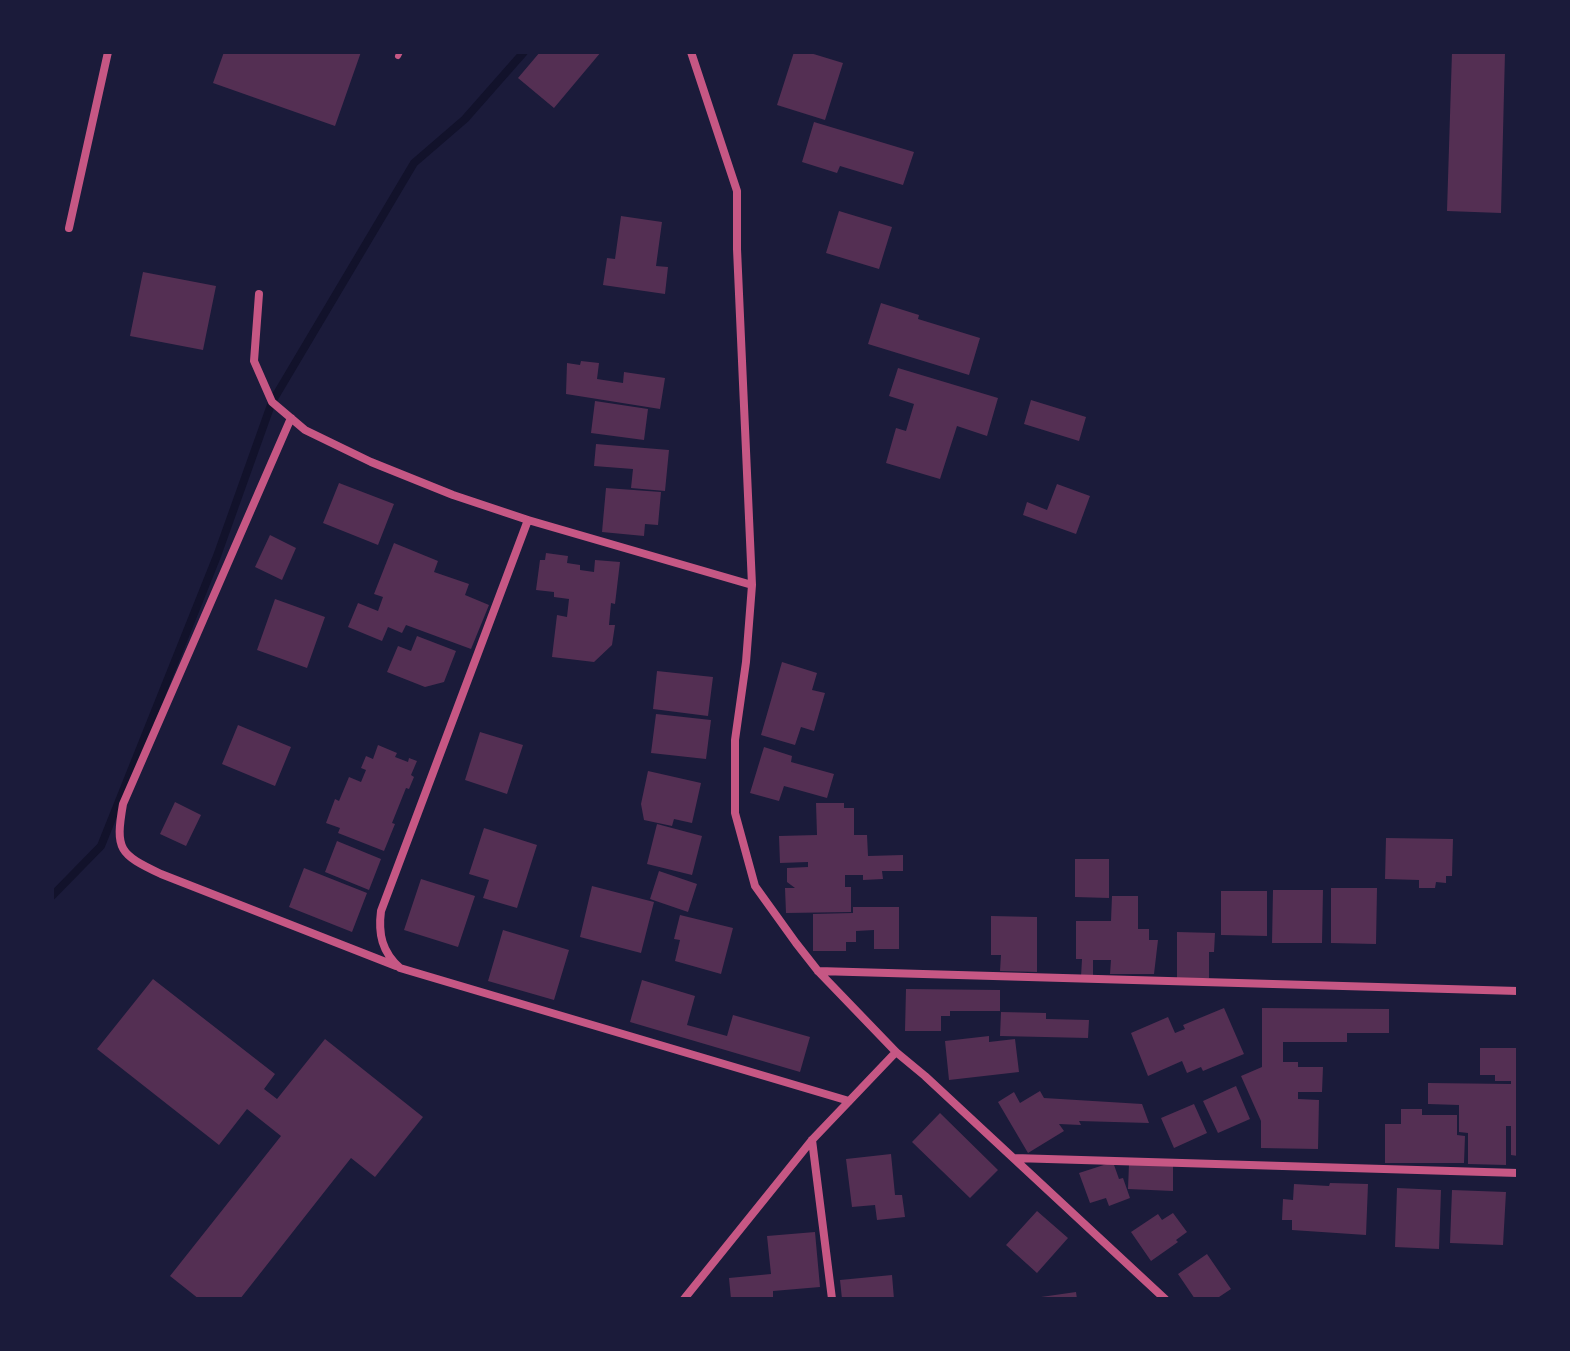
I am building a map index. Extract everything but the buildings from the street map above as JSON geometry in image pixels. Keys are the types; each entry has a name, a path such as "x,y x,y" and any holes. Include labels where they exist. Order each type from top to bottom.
{"street":[{"path":"69,228 108,52"},
{"path":"691,52 737,191 752,585 746,662 735,740 735,813 755,886 818,971 896,1052 1165,1299"},
{"path":"259,294 254,361 272,402 305,430 371,462 453,495 752,585"},
{"path":"291,418 123,804 118,836 131,860 400,968 849,1101"},
{"path":"400,968 383,946 379,929 381,911 528,520"},
{"path":"818,971 1518,991"},
{"path":"684,1299 812,1140 896,1052"},
{"path":"812,1140 832,1299"},
{"path":"1014,1158 1518,1173"}],"waterway":[{"path":"52,896 101,846 217,556 272,402 414,163 465,119 524,52"}]}
